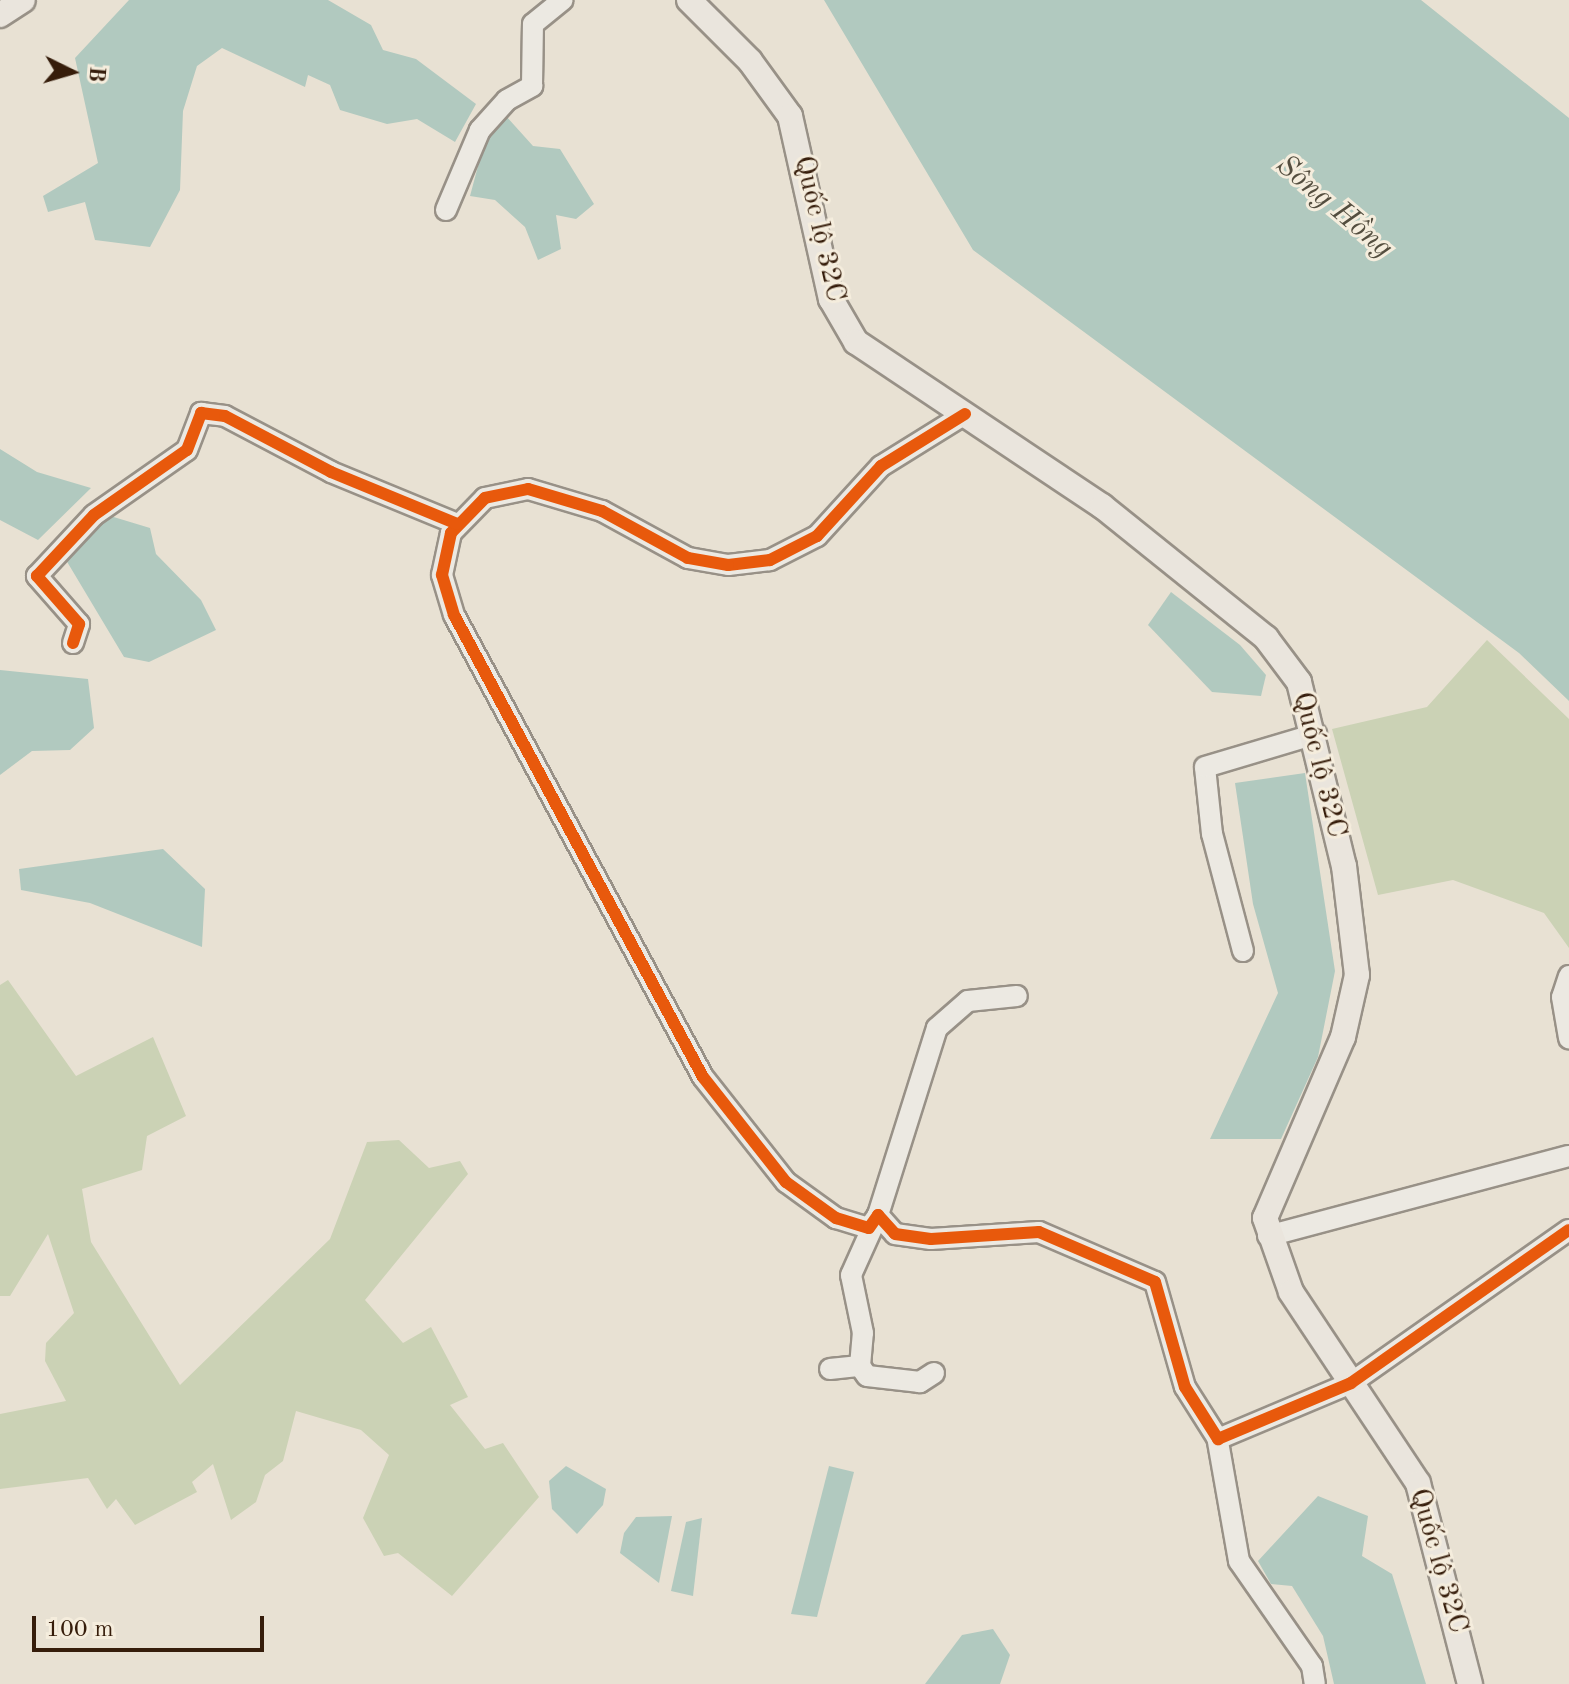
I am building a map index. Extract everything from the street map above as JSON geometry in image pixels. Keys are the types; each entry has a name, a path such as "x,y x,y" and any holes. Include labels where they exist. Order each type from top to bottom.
{"main road":[{"path":"0,15 23,0"},
{"name":"Quốc lộ 32C","path":"689,0 765,78 790,116 831,299 849,334 965,414 1052,468 1266,638 1299,682 1316,734 1344,866 1357,975 1343,1037 1265,1218 1268,1236 1291,1292 1428,1505 1470,1684"}],"street":[{"path":"446,210 480,130 532,86 533,24 563,0"},
{"path":"73,643 79,624 37,576 94,515 180,457 201,413 225,416 331,472 457,524"},
{"path":"878,1215 869,1228 807,1201 687,1053 445,594 444,553 457,524 485,498 528,489 602,511 688,558 728,565 770,560 817,536 881,466 965,414"},
{"path":"1243,951 1212,834 1205,767 1316,734"},
{"path":"1569,976 1562,1010 1569,1038"},
{"path":"934,1373 920,1382 867,1376 860,1366 863,1333 851,1275 878,1215 937,1028 968,1001 1017,996"},
{"path":"1268,1236 1569,1156"},
{"path":"878,1215 895,1234 931,1239 1039,1232 1155,1282 1185,1387 1217,1436 1239,1561 1312,1666 1315,1684"},
{"path":"1217,1436 1351,1383 1569,1230"},
{"path":"830,1369 860,1366"}],"shaded area":[{"path":"1487,640 1569,719 1569,948 1544,913 1453,880 1378,895 1332,729 1427,707"},
{"path":"8,980 76,1076 153,1037 186,1116 147,1136 142,1170 82,1189 91,1242 180,1385 330,1239 367,1142 399,1140 429,1168 460,1161 468,1174 365,1300 403,1343 431,1327 468,1397 450,1405 485,1449 503,1443 539,1497 452,1596 398,1553 384,1556 363,1518 389,1455 361,1430 296,1411 283,1461 265,1475 256,1502 231,1520 213,1464 192,1482 197,1492 135,1525 116,1499 107,1509 88,1478 0,1489 0,1414 66,1401 45,1361 46,1343 74,1313 48,1234 10,1296 0,1296 0,985"}],"water":[{"path":"129,0 328,0 371,25 383,50 416,59 476,104 455,142 417,119 387,124 340,110 330,85 308,75 305,87 222,48 197,66 183,111 180,190 150,247 95,240 85,202 48,212 43,196 98,163 75,58"},
{"name":"Sông Hồng","path":"824,0 1421,0 1569,118 1569,701 1519,653 973,250"},
{"path":"506,116 533,146 560,149 594,204 576,219 556,215 561,249 538,260 525,227 495,200 470,196 485,140"},
{"path":"0,449 37,472 91,488 38,540 0,520"},
{"path":"107,515 150,528 156,554 201,600 216,630 149,662 124,657 66,560"},
{"path":"1171,592 1240,645 1266,675 1261,696 1212,692 1148,625"},
{"path":"0,670 88,679 94,728 70,750 32,751 0,775"},
{"path":"1305,773 1335,971 1318,1057 1281,1139 1210,1139 1278,993 1253,904 1235,783"},
{"path":"163,849 205,889 202,947 90,903 21,890 19,869"},
{"path":"566,1466 606,1489 603,1505 577,1534 552,1509 549,1481"},
{"path":"829,1466 854,1472 817,1617 791,1614"},
{"path":"1318,1496 1368,1516 1362,1556 1392,1574 1426,1684 1334,1684 1323,1636 1292,1586 1271,1584 1258,1561"},
{"path":"672,1516 659,1583 620,1553 624,1533 636,1517"},
{"path":"702,1518 693,1596 671,1591 686,1522"},
{"path":"993,1629 1010,1655 1000,1684 925,1684 962,1635"}],"cycle path":[{"path":"73,643 79,624 37,576 94,515 187,450 201,413 225,416 331,472 457,524"},
{"path":"965,414 881,466 817,536 770,560 728,565 688,558 602,511 528,489 485,498 451,533 442,575 454,615 703,1077 786,1182 836,1218 869,1228 878,1215 895,1234 931,1239 1039,1232 1155,1282 1185,1387 1218,1439 1351,1383 1569,1230"}]}
